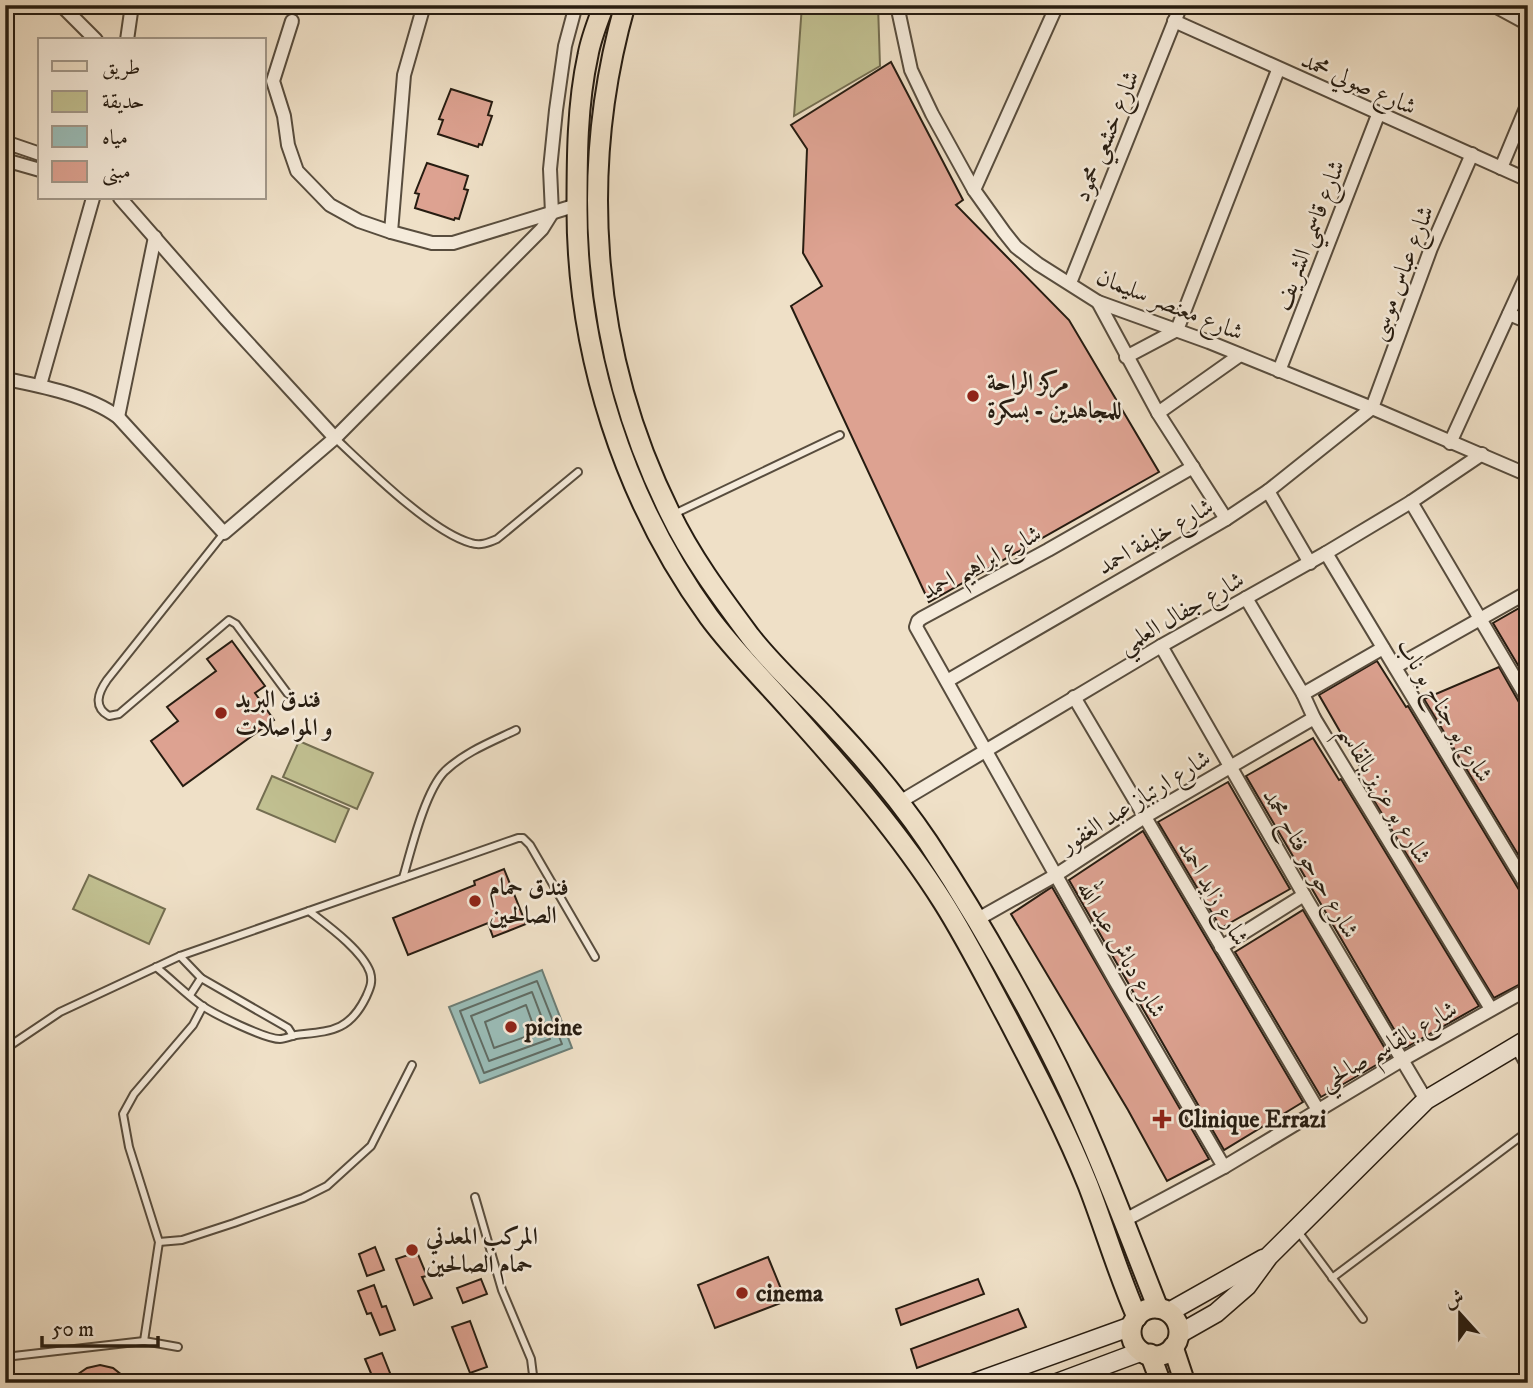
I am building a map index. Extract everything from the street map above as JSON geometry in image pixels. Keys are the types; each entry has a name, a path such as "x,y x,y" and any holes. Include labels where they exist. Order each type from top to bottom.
{"main road":[{"path":"604,5 588,53 577,158 576,232 589,340 620,448 658,535 686,583 727,641 870,802 942,901 980,966 1057,1115 1088,1186 1135,1321 1132,1336 1145,1353 1161,1383"},
{"path":"625,5 612,58 601,127 596,192 600,267 612,347 627,403 657,486 696,560 752,639 841,733 898,803 926,839 978,919 1047,1046 1081,1117 1163,1310 1176,1320 1176,1341 1185,1383"},
{"path":"1135,1321 1144,1311 1163,1310"},
{"path":"1145,1353 1160,1355 1176,1341"}],"street":[{"path":"61,5 94,38"},
{"path":"127,38 132,5"},
{"path":"391,232 404,75 424,5"},
{"path":"5,379 40,385 118,416 224,533 335,438 542,229 552,213 550,169 565,46 576,5"},
{"name":"شارع معنصر سليمان","path":"897,5 911,71 932,114 974,190 1016,247 1098,302 1177,330 1372,408 1450,443 1482,454 1526,477"},
{"path":"974,190 1057,5"},
{"name":"شارع خشعي محمود","path":"1070,283 1181,5"},
{"path":"1493,5 1528,23"},
{"path":"292,21 273,81 297,171 330,205 359,221 432,243 453,243 577,205"},
{"name":"شارع صولي محمد","path":"1174,21 1378,115 1528,180"},
{"path":"565,46 588,53"},
{"path":"1126,357 1177,330 1279,70"},
{"path":"1501,168 1528,103"},
{"name":"شارع قاسمي الشريف","path":"1279,370 1378,115"},
{"path":"5,142 38,153"},
{"name":"شارع عباس موسى","path":"1372,408 1431,248 1472,154"},
{"path":"5,160 38,169"},
{"path":"40,385 92,200"},
{"path":"122,200 335,438"},
{"path":"118,416 155,237"},
{"path":"1450,443 1528,272"},
{"path":"1098,302 1158,413 1226,519"},
{"path":"1509,314 1528,322"},
{"path":"1158,413 1240,355"},
{"name":"شارع خليفة احمد","path":"947,681 1226,519 1268,491 1372,408"},
{"name":"شارع جفال العلمي","path":"898,803 1161,646 1310,563 1411,502 1482,454"},
{"name":"شارع ابراهيم احمد","path":"987,750 918,630 918,621 1193,467"},
{"path":"1268,491 1310,563"},
{"path":"1411,502 1528,700"},
{"name":"شارع بو جناح بو ناب","path":"1326,553 1528,888"},
{"path":"1395,667 1528,592"},
{"name":"شارع بو عزيز بالقاسم","path":"1246,598 1303,694 1314,718 1491,1009"},
{"name":"شارع حوحو فتاح محمد","path":"1161,646 1426,1100"},
{"path":"1303,694 1383,648"},
{"name":"شارع زايد احمد","path":"1074,697 1318,1110"},
{"name":"شارع ارتباز عبد الغفور","path":"978,919 1056,875 1146,816 1314,718"},
{"name":"شارع دباش عبد الله","path":"987,750 1224,1167"},
{"path":"1221,947 1304,895"},
{"name":"شارع بالقاسم صالحي","path":"1123,1220 1224,1167 1402,1060 1528,989"},
{"path":"1176,1341 1216,1313 1247,1286 1269,1255 1426,1100 1521,1043"},
{"path":"1163,1310 1269,1255"},
{"path":"974,1383 1135,1321"},
{"path":"1057,1383 1145,1353"}],"lane":[{"path":"671,515 840,435"},
{"path":"335,438 378,478 444,531 472,544 486,544 497,539 578,472"},
{"path":"224,533 107,680 99,692 98,705 109,716 119,714 229,620 236,624 288,694"},
{"path":"403,878 423,811 443,773 472,751 516,730"},
{"path":"5,1049 60,1012 180,956 523,838 530,845 595,957"},
{"path":"156,967 203,1006 267,1036 281,1040 341,1027 358,1013 372,984 369,970 355,951 310,911"},
{"path":"180,956 201,978 288,1028 293,1036"},
{"path":"190,995 201,978"},
{"path":"144,1340 159,1242 129,1147 123,1114 134,1094 193,1025 203,1006"},
{"path":"1521,1043 1528,1072"},
{"path":"159,1242 182,1240 234,1223 303,1198 327,1186 372,1146 412,1065"},
{"path":"1332,1278 1528,1131"},
{"path":"475,1197 502,1290 531,1359 534,1383"},
{"path":"1296,1229 1363,1319"},
{"path":"5,1357 144,1340 178,1347"}],"green space":[{"path":"802,5 878,5 880,66 794,116"},
{"path":"299,741 373,773 357,809 283,777"},
{"path":"272,776 349,809 335,842 257,809"},
{"path":"89,875 165,909 149,944 73,909"}],"water":[{"name":"picine","path":"542,970 572,1048 480,1083 449,1007"}],"building":[{"name":"مركز الراحة للمجاهدين - بسكرة","path":"891,62 963,200 956,205 1069,320 1159,472 929,602 791,306 822,286 803,253 807,149 791,125"},
{"path":"451,89 492,102 488,115 492,116 482,145 479,144 478,147 438,134 443,120 439,119"},
{"path":"427,163 468,176 464,189 468,190 459,219 454,220 415,208 419,194 415,193"},
{"path":"1528,603 1528,682 1493,623"},
{"name":"فندق البريد و المواصلات","path":"232,641 265,686 255,693 274,720 183,786 151,741 178,721 167,707 216,671 207,659"},
{"path":"1377,661 1406,707 1408,706 1521,893 1528,897 1528,980 1494,998 1356,771 1361,768 1319,695"},
{"path":"1499,667 1520,704 1528,709 1528,871 1424,699"},
{"path":"1313,738 1339,780 1341,779 1479,1006 1405,1048 1246,776"},
{"path":"1228,782 1290,889 1221,928 1158,822"},
{"path":"1143,831 1303,1102 1224,1150 1069,880"},
{"name":"فندق حمام الصالحين","path":"504,869 526,924 493,937 488,923 408,955 393,918 475,885 474,881"},
{"path":"1052,887 1209,1159 1167,1181 1128,1110 1011,914"},
{"path":"1303,910 1390,1057 1321,1097 1235,952"},
{"path":"375,1247 384,1270 367,1276 359,1254"},
{"path":"417,1252 427,1276 422,1277 432,1298 414,1305 396,1259"},
{"name":"cinema","path":"768,1257 786,1301 715,1328 698,1285"},
{"path":"481,1279 487,1294 463,1303 457,1288"},
{"path":"978,1279 984,1294 901,1325 896,1309"},
{"path":"374,1285 395,1330 380,1335 371,1313 367,1314 358,1291"},
{"path":"1018,1309 1026,1327 917,1368 911,1349"},
{"path":"470,1321 487,1367 470,1373 452,1327"},
{"path":"382,1353 394,1383 375,1383 365,1359"},
{"path":"100,1365 113,1368 132,1383 65,1383 87,1368"}],"place":[{"name":"مركز الراحة للمجاهدين - بسكرة","path":"973,396"},
{"name":"فندق البريد و المواصلات","path":"221,713"},
{"name":"فندق حمام الصالحين","path":"475,901"},
{"name":"picine","path":"511,1027"},
{"name":"Clinique Errazi","path":"1162,1119"},
{"name":"المركب المعدني حمام الصالحين","path":"412,1250"},
{"name":"cinema","path":"742,1293"}]}
